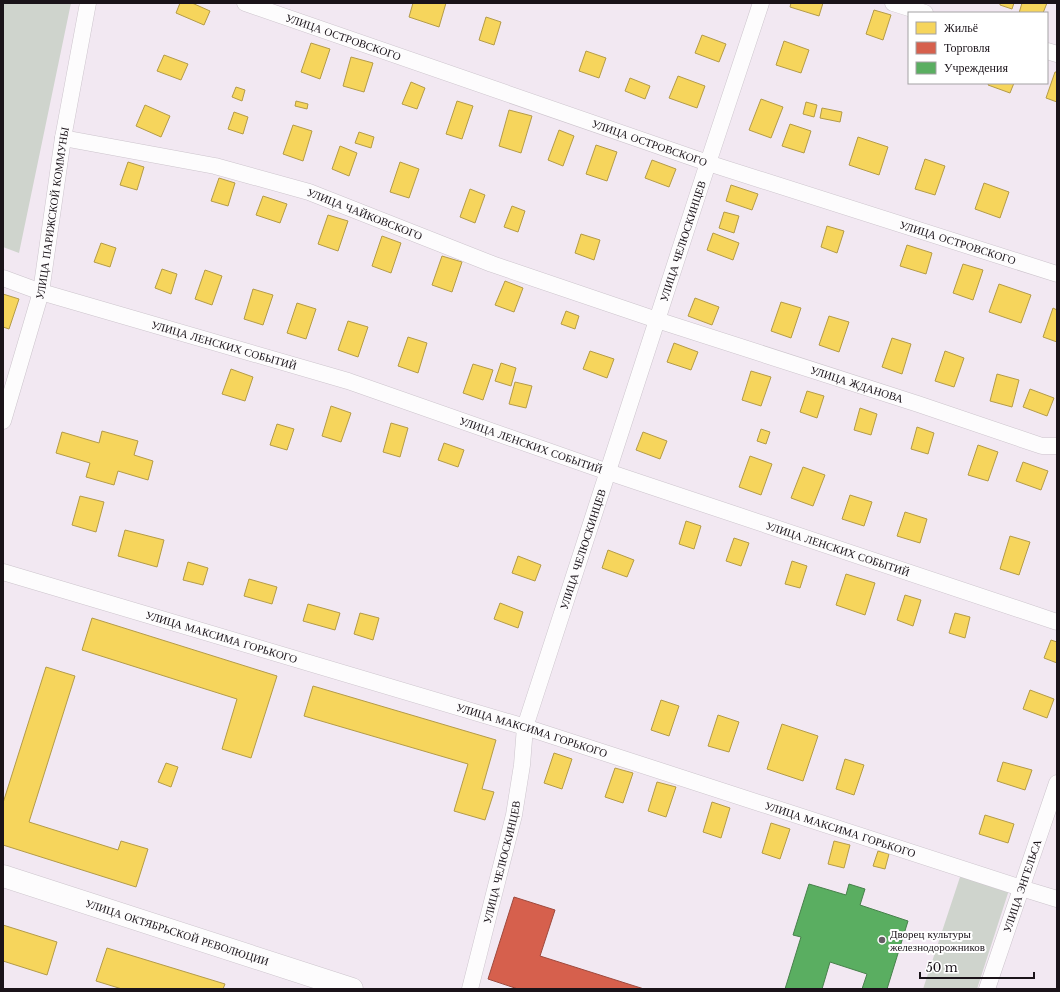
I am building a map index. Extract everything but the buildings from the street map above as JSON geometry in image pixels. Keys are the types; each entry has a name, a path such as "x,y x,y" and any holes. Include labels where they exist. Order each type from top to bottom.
{"street":[{"name":"УЛИЦА ПАРИЖСКОЙ КОММУНЫ","path":"3,421 41,292 63,138 88,3"},
{"name":"УЛИЦА ОСТРОВСКОГО","path":"245,3 708,163 1057,274"},
{"name":"УЛИЦА ЧЕЛЮСКИНЦЕВ","path":"470,989 514,815 522,765 525,727 761,3"},
{"path":"893,3 922,12"},
{"name":"УЛИЦА ЧАЙКОВСКОГО","path":"63,138 215,166 309,192 492,264 657,320"},
{"name":"УЛИЦА ЛЕНСКИХ СОБЫТИЙ","path":"3,278 41,292 348,381 608,472 1057,622"},
{"name":"УЛИЦА ЖДАНОВА","path":"657,320 918,404 1042,446 1057,446"},
{"name":"УЛИЦА МАКСИМА ГОРЬКОГО","path":"3,572 525,727 1057,899"},
{"name":"УЛИЦА ЭНГЕЛЬСА","path":"987,989 1057,783"},
{"name":"УЛИЦА ОКТЯБРЬСКОЙ РЕВОЛЮЦИИ","path":"3,876 352,989"}],"shaded area":[{"path":"3,3 71,3 19,253 3,247"},
{"path":"961,874 1009,890 977,989 923,989"}],"place":[{"name":"Дворец культуры железнодорожников","path":"882,940"}]}
